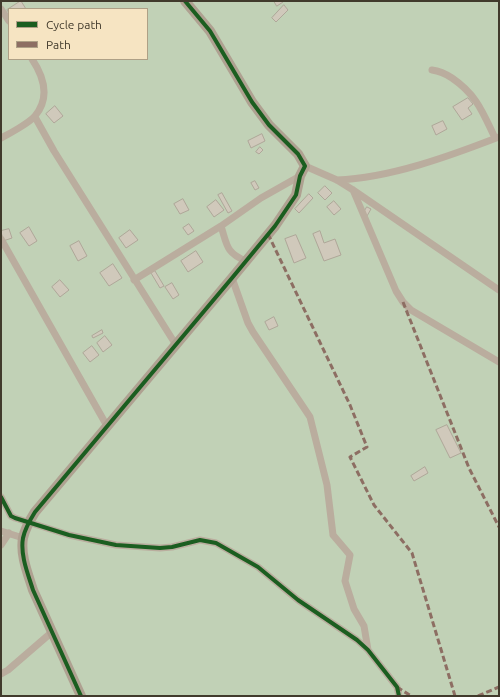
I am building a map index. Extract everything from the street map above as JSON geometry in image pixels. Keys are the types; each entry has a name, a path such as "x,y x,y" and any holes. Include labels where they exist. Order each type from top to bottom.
{"street":[{"path":"185,1 210,30 252,102 269,125 298,154 305,166 337,180 353,190 499,290"},
{"path":"1,9 8,20"},
{"path":"1,138 35,117 42,105 44,99 43,79 33,60"},
{"path":"337,180 348,180 377,175 471,148 497,138 470,92 444,73 432,70"},
{"path":"35,117 54,151 176,345"},
{"path":"81,696 33,590 24,558 23,538 29,522 35,512 246,262 271,230 296,195 300,176 305,166"},
{"path":"134,280 221,226 261,198 300,176"},
{"path":"353,190 396,292 403,302 411,310 499,362"},
{"path":"221,226 231,254 246,262"},
{"path":"1,239 107,426"},
{"path":"232,278 248,323 253,332 310,417 327,485 333,535 350,555 345,580 354,608 367,634 368,650"},
{"path":"1,497 11,516 69,535 116,546 160,548 172,547 200,540 211,541 258,567 298,600 368,650 397,687 399,696"},
{"path":"1,531 23,538"},
{"path":"1,544 9,533"},
{"path":"1,674 8,670 52,632"}],"green space":[{"path":"1,1 499,1 499,696 1,696"}],"building":[{"path":"21,1 25,8 10,8"},
{"path":"274,1 282,1 283,2 277,6"},
{"path":"284,5 288,10 276,22 272,18"},
{"path":"468,98 473,104 468,108 472,114 462,120 453,107"},
{"path":"55,106 63,116 54,123 46,114"},
{"path":"443,121 447,129 436,135 432,126"},
{"path":"262,134 265,141 251,148 248,141"},
{"path":"260,147 263,150 259,154 256,152"},
{"path":"255,181 259,188 255,190 251,183"},
{"path":"325,186 332,193 325,200 318,193"},
{"path":"222,193 232,211 228,213 218,195"},
{"path":"309,194 313,198 299,213 295,209"},
{"path":"183,199 189,210 180,214 174,204"},
{"path":"216,200 224,210 214,217 207,207"},
{"path":"334,201 341,209 334,215 327,207"},
{"path":"367,207 371,209 367,216 363,214"},
{"path":"189,224 194,231 188,235 183,228"},
{"path":"29,227 37,241 29,246 20,233"},
{"path":"9,229 12,238 3,241 1,231"},
{"path":"130,230 138,240 126,248 119,238"},
{"path":"320,231 324,243 335,239 341,255 324,261 313,234"},
{"path":"296,235 306,258 294,263 285,239"},
{"path":"79,241 87,256 78,261 70,246"},
{"path":"196,251 203,262 188,272 181,261"},
{"path":"113,264 122,278 109,286 100,273"},
{"path":"155,271 164,286 160,288 151,273"},
{"path":"60,280 69,290 60,297 52,287"},
{"path":"172,283 179,295 173,299 165,287"},
{"path":"274,317 278,326 269,330 265,322"},
{"path":"102,330 103,333 93,338 92,336"},
{"path":"105,336 112,345 103,352 97,343"},
{"path":"92,346 99,355 90,362 83,353"},
{"path":"447,425 461,453 450,458 436,430"},
{"path":"425,467 428,473 414,481 411,476"}],"marked path":[{"path":"268,234 350,405 367,447 350,457 374,505 412,553 455,696"},
{"path":"403,302 469,468 499,527"},
{"path":"397,687 411,696"},
{"path":"478,696 499,687"}],"cycle path":[{"path":"81,696 29,578 22,544 26,527 35,512 275,226 296,195 300,176 305,166 298,154 269,125 252,102 210,31 185,1"},
{"path":"1,497 11,516 69,535 116,545 160,548 172,547 200,540 216,543 258,567 298,600 357,640 368,650 397,687 399,696"}]}
